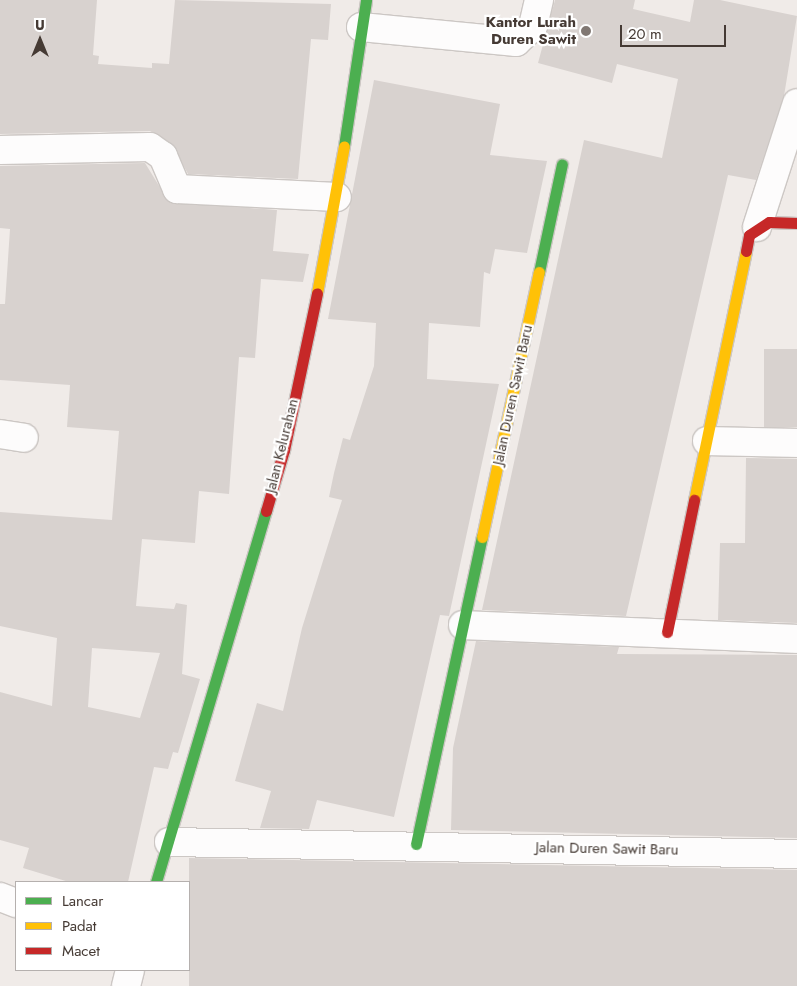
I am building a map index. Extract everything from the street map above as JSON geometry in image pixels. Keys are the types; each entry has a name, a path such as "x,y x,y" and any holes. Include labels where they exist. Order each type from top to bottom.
{"street":[{"name":"Jalan Kelurahan","path":"156,881 284,450 337,197 366,0"},
{"path":"361,27 516,42 533,26 538,0"},
{"path":"757,227 797,103"},
{"path":"0,150 150,147 163,156 171,183 186,192 337,197"},
{"name":"Jalan Duren Sawit Baru","path":"416,844 562,164"},
{"path":"667,632 749,235 757,227 769,222 797,224"},
{"path":"707,441 797,443"},
{"path":"463,625 667,632 797,639"},
{"name":"Jalan Duren Sawit Baru","path":"169,842 416,844 797,854"},
{"path":"0,897 15,903"},
{"path":"126,986 130,971"}],"building":[{"path":"0,0 97,0 93,55 99,56 98,64 152,68 152,63 169,64 175,0 331,4 328,40 311,39 298,179 188,174 172,144 150,131 0,134"},
{"path":"555,0 635,0 633,9 690,22 694,0 720,0 797,16 784,96 756,180 728,175 626,616 482,610 584,140 662,158 678,79 617,64 612,83 538,63"},
{"path":"374,80 500,104 490,155 547,161 527,253 495,249 490,274 484,272 480,327 429,323 427,379 499,384 449,616 440,615 394,817 317,800 309,829 260,828 271,791 235,781 257,703 283,711 302,628 342,500 329,497 343,438 350,440 374,366 376,323 328,319"},
{"path":"145,163 169,202 277,210 273,251 309,254 303,282 261,279 255,358 239,357 229,494 199,491 195,543 142,539 136,606 174,609 176,603 187,605 182,674 200,679 178,753 173,752 168,769 154,767 128,881 66,881 23,868 29,848 0,840 0,692 52,706 57,638 0,626 0,512 112,520 119,431 67,427 70,385 0,380 0,304 5,304 10,229 0,228 0,166","holes":["92,648 160,653 140,718 88,707"]},
{"path":"764,349 797,349 797,427 764,427"},
{"path":"746,458 797,459 797,623 718,620 720,543 745,543"},
{"path":"476,641 619,647 617,654 797,655 797,838 451,830 453,748"},
{"path":"189,858 797,870 797,986 189,986"}],"traffic: fast":[{"path":"344,146 366,0"},
{"path":"539,272 562,164"},
{"path":"156,881 266,511"},
{"path":"416,844 482,537"}],"traffic: slow":[{"path":"317,293 344,146"},
{"path":"694,500 746,251"},
{"path":"482,537 539,272"}],"traffic: jam":[{"path":"746,251 749,235 769,222 797,223"},
{"path":"266,511 284,450 317,293"},
{"path":"667,632 694,500"}],"place":[{"name":"Kantor Lurah Duren Sawit","path":"586,31"}]}
